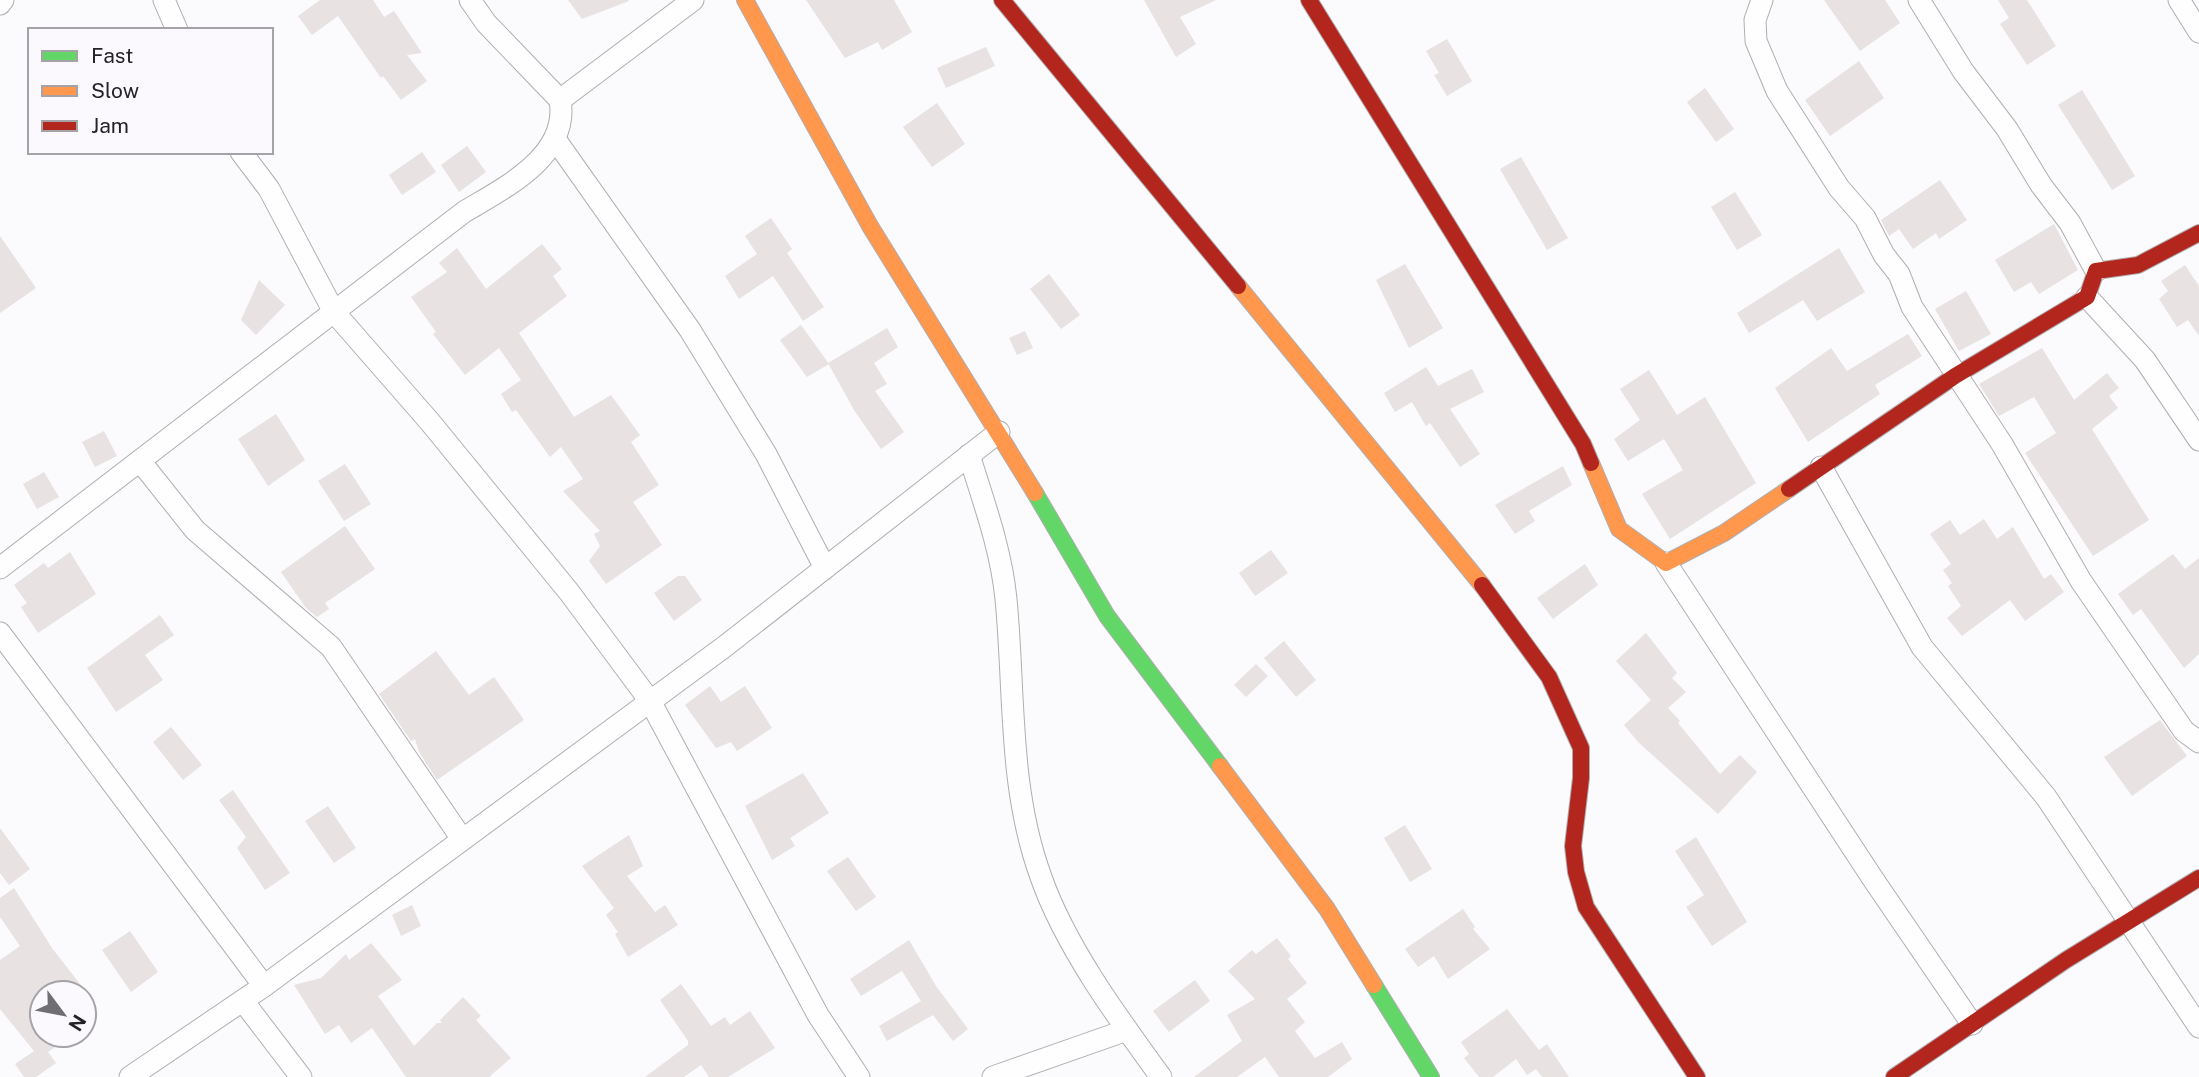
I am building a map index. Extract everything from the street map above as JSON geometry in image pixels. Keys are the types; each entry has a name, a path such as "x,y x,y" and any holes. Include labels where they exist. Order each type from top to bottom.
{"street":[{"path":"0,4 3,0"},
{"path":"164,0 176,28"},
{"path":"0,568 464,212 510,184 538,161 555,139 562,114 560,100 486,23 470,0"},
{"path":"560,100 693,0"},
{"path":"745,0 870,226 963,381 999,432 1107,616 1327,909 1431,1077"},
{"path":"1002,0 1232,275 1419,510 1511,618 1559,698 1583,751 1573,840 1575,876 1586,907 1697,1077"},
{"path":"1309,0 1583,444 1619,529 1666,563 1873,879 1972,1024"},
{"path":"1762,0 1755,20 1756,41 1777,91 1839,188 1865,218 1884,255 1899,274 1912,307 2002,444 2081,581 2184,731 2199,742"},
{"path":"1666,563 1724,533 1955,376 2087,297 2096,271 2070,223 2041,185 2007,129 1963,71 1919,0"},
{"path":"2179,0 2199,32"},
{"path":"555,139 690,330 765,454 825,568"},
{"path":"243,154 269,189 334,312 430,422 560,582 650,701 818,1015 859,1077"},
{"path":"2096,271 2121,272 2147,263 2199,233"},
{"path":"2087,297 2145,359 2199,440"},
{"path":"130,1077 264,986 650,701 999,432"},
{"path":"969,455 999,552 1006,600 1016,775 1041,877 1071,940 1127,1030 1161,1077"},
{"path":"140,461 195,530 331,647 462,839"},
{"path":"1821,467 1922,647 2046,797 2199,1027"},
{"path":"0,633 264,986"},
{"path":"1894,1077 2199,877"},
{"path":"243,1001 301,1077"},
{"path":"993,1077 1127,1030"}],"building":[{"path":"320,0 373,0 384,17 394,11 422,53 407,55 427,81 401,100 383,76 381,78 338,16 312,35 298,16"},
{"path":"568,0 628,0 629,1 582,19"},
{"path":"806,0 894,0 912,32 882,50 878,42 845,58"},
{"path":"1144,0 1216,0 1180,17 1196,44 1176,57"},
{"path":"1824,0 1885,0 1900,23 1860,51"},
{"path":"1998,0 2027,0 2056,46 2027,65 2000,24 2009,18"},
{"path":"1447,39 1472,81 1447,96 1434,75 1439,73 1426,51"},
{"path":"986,47 995,66 946,88 937,68"},
{"path":"1859,61 1884,98 1830,136 1805,100"},
{"path":"1705,88 1734,129 1716,142 1687,102"},
{"path":"2082,90 2135,176 2112,190 2058,105"},
{"path":"937,103 965,144 932,167 903,127"},
{"path":"467,146 486,172 459,192 441,165"},
{"path":"422,152 436,172 402,195 389,175"},
{"path":"1521,157 1568,238 1547,250 1500,169"},
{"path":"1940,180 1967,220 1939,239 1936,233 1913,249 1899,229 1889,236 1881,220"},
{"path":"1735,192 1762,235 1737,250 1711,207"},
{"path":"771,218 792,249 787,253 824,307 803,321 773,276 739,299 725,276 757,254 745,236"},
{"path":"2054,224 2078,270 2039,294 2031,282 2014,292 1995,260"},
{"path":"0,236 36,288 0,313"},
{"path":"542,244 562,269 553,276 567,296 519,333 574,417 611,395 640,435 631,442 659,485 633,502 662,545 606,584 589,561 600,546 594,534 600,531 563,491 583,479 561,447 550,457 516,410 512,412 501,394 521,380 499,348 465,375 433,334 436,332 411,297 447,272 439,263 457,248 486,289"},
{"path":"1839,248 1865,292 1817,321 1803,300 1749,333 1737,313"},
{"path":"1405,264 1443,328 1409,348 1376,280"},
{"path":"2185,265 2199,286 2199,336 2188,320 2177,327 2159,299 2168,291 2161,281"},
{"path":"1049,274 1080,315 1061,329 1030,289"},
{"path":"259,280 285,305 256,335 241,320"},
{"path":"1966,291 1991,334 1959,351 1935,309"},
{"path":"801,325 829,364 807,377 780,340"},
{"path":"887,328 898,347 874,363 887,384 875,391 904,432 881,449 854,410 828,363"},
{"path":"1025,331 1033,348 1017,355 1009,338"},
{"path":"1908,334 1922,356 1875,385 1880,394 1808,442 1775,388 1831,348 1847,371"},
{"path":"2042,348 2074,400 2107,373 2119,388 2109,396 2118,408 2092,429 2149,520 2093,556 2025,453 2056,433 2034,397 1999,416 1979,384"},
{"path":"1426,367 1438,386 1472,369 1484,392 1450,409 1480,454 1460,467 1430,423 1426,426 1412,402 1395,412 1384,393"},
{"path":"1649,370 1677,415 1705,397 1756,483 1670,539 1642,494 1683,470 1664,439 1628,461 1614,439 1640,420 1620,389"},
{"path":"276,414 305,460 268,486 238,439"},
{"path":"104,431 117,456 95,467 82,442"},
{"path":"345,464 371,504 344,521 318,481"},
{"path":"1563,466 1572,485 1529,511 1535,521 1515,534 1495,505"},
{"path":"44,472 59,497 37,509 23,484"},
{"path":"1984,519 1997,539 2013,527 2044,579 2051,574 2064,592 2025,621 2010,600 1962,636 1947,618 1961,606 1948,586 1952,583 1943,570 1951,564 1930,534 1950,520 1960,535"},
{"path":"345,526 375,569 325,603 329,609 317,617 306,608 281,572"},
{"path":"1271,550 1288,573 1255,596 1239,573"},
{"path":"70,552 96,594 38,633 21,607 27,603 14,585 44,563 48,568"},
{"path":"2173,554 2185,569 2199,558 2199,654 2184,668 2141,609 2133,615 2118,594"},
{"path":"1585,564 1598,585 1553,619 1537,598"},
{"path":"678,576 685,576 702,600 674,621 654,593"},
{"path":"160,615 174,635 145,655 163,680 116,712 87,668"},
{"path":"1646,633 1677,673 1672,678 1686,692 1668,708 1680,721 1678,723 1720,774 1740,755 1757,772 1718,814 1638,742 1624,725 1651,700 1616,661"},
{"path":"1284,641 1316,680 1296,697 1264,658"},
{"path":"436,651 469,695 494,677 524,720 437,780 419,752 415,739 411,741 379,694"},
{"path":"1256,664 1268,676 1246,697 1234,685"},
{"path":"710,686 721,702 745,686 772,728 737,751 731,742 716,748 685,705"},
{"path":"2160,720 2187,756 2132,796 2104,757"},
{"path":"171,727 202,765 183,780 153,742"},
{"path":"803,773 829,813 790,838 795,846 772,860 745,806"},
{"path":"233,790 290,873 265,890 237,848 246,837 219,800"},
{"path":"328,806 356,848 334,863 305,821"},
{"path":"1405,825 1432,869 1410,882 1384,838"},
{"path":"0,828 30,869 9,885 0,873"},
{"path":"629,835 643,866 627,876 655,912 665,905 678,925 628,957 615,934 618,932 606,915 614,908 582,866"},
{"path":"1696,837 1747,922 1712,946 1686,907 1704,895 1675,851"},
{"path":"848,857 876,897 856,911 827,871"},
{"path":"14,888 52,948 76,979 28,979 28,1044 0,1009 0,960 20,946 0,917 0,898"},
{"path":"412,905 421,926 401,936 392,915"},
{"path":"1463,909 1475,927 1473,929 1490,949 1448,979 1434,956 1418,967 1405,949"},
{"path":"130,931 158,972 131,992 102,950"},
{"path":"1277,938 1291,956 1288,959 1307,983 1287,999 1305,1022 1295,1031 1315,1058 1342,1042 1352,1059 1328,1077 1279,1077 1265,1057 1237,1077 1194,1077 1242,1041 1227,1015 1255,999 1228,971 1252,950 1256,954"},
{"path":"909,940 936,986 968,1029 953,1041 933,1015 887,1041 879,1026 921,1001 902,971 861,996 850,979"},
{"path":"371,943 402,980 378,996 414,1046 437,1023 442,1023 440,1020 463,997 481,1016 476,1020 511,1058 489,1077 406,1077 372,1028 351,1043 339,1025 325,1034 294,985 321,978 346,954 349,960"},
{"path":"1195,980 1210,1001 1169,1032 1153,1011"},
{"path":"681,984 711,1026 725,1017 730,1025 750,1011 775,1048 728,1077 709,1077 701,1065 684,1077 645,1077 688,1045 688,1041 660,1000"},
{"path":"1507,1009 1539,1050 1547,1044 1569,1077 1542,1077 1536,1069 1527,1075 1516,1059 1493,1077 1479,1077 1464,1058 1469,1054 1461,1042"},
{"path":"32,1049 52,1049 48,1052 56,1063 36,1077 24,1077 15,1064 34,1051"}],"traffic: fast":[{"path":"1035,493 1107,616 1220,766"},
{"path":"1374,985 1431,1077"}],"traffic: slow":[{"path":"745,0 870,226 1035,493"},
{"path":"1238,286 1482,585"},
{"path":"1591,463 1619,529 1666,563 1724,533 1789,489"},
{"path":"1220,766 1327,909 1374,985"}],"traffic: jam":[{"path":"1002,0 1238,286"},
{"path":"1309,0 1583,444 1591,463"},
{"path":"1789,489 1955,376 2087,297 2096,271 2138,265 2199,233"},
{"path":"1482,585 1549,677 1581,748 1581,778 1573,846 1576,872 1586,907 1697,1077"},
{"path":"1894,1077 2066,960 2199,878"}]}
